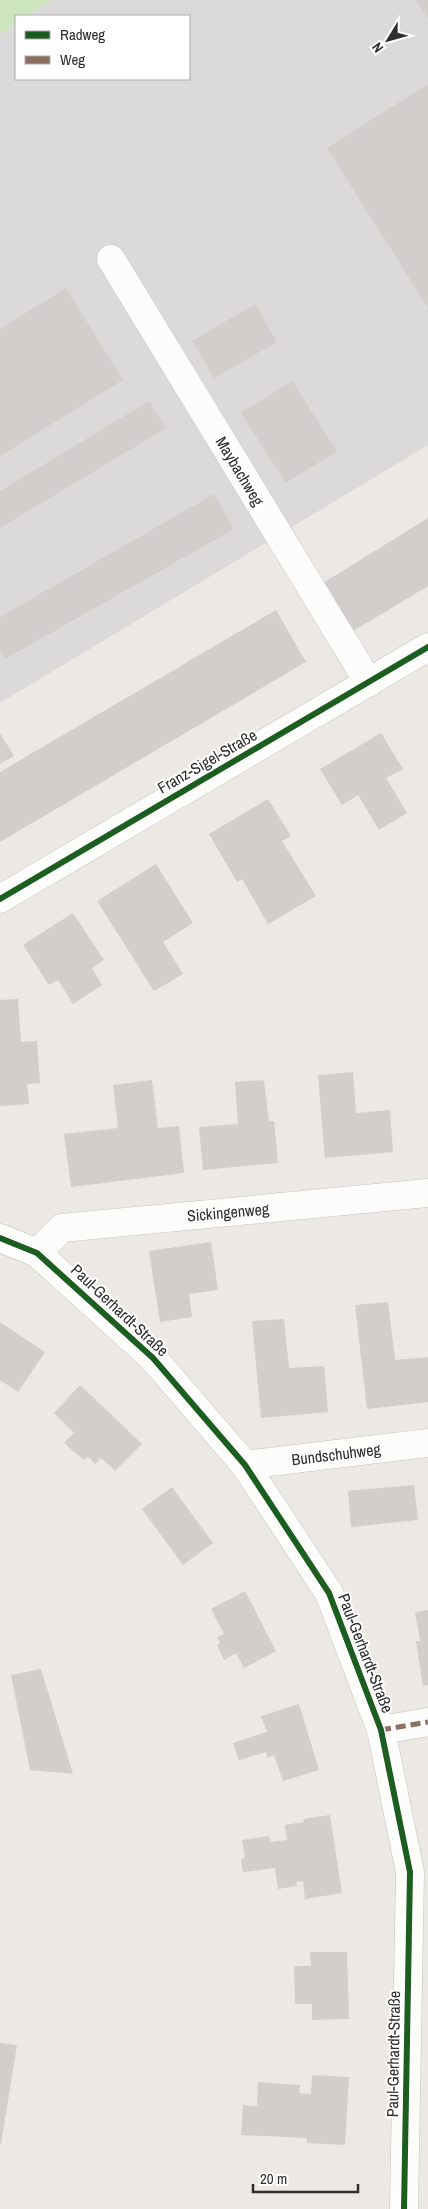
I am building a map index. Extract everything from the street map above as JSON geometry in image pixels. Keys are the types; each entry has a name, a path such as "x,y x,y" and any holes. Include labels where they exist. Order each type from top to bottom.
{"street":[{"name":"Maybachweg","path":"111,259 368,683"},
{"name":"Franz-Sigel-Straße","path":"0,898 428,647"},
{"name":"Sickingenweg","path":"37,1253 62,1228 428,1193"},
{"name":"Paul-Gerhardt-Straße","path":"0,1238 37,1253 153,1358 245,1465 329,1593 381,1730 410,1872 404,2209"},
{"name":"Bundschuhweg","path":"245,1465 428,1444"},
{"path":"381,1730 428,1722"}],"shaded area":[{"path":"52,0 428,0 428,445 0,703 0,34 15,24 15,80 190,80 190,15 29,15"}],"green space":[{"path":"0,0 52,0 29,15 15,15 15,24 0,34"}],"building":[{"path":"416,0 428,0 428,19"},
{"path":"428,84 428,308 327,148"},
{"path":"66,288 123,380 0,456 0,329"},
{"path":"255,304 277,342 214,378 192,341"},
{"path":"292,381 337,451 286,483 241,413"},
{"path":"149,401 166,428 0,528 0,491"},
{"path":"214,494 234,529 5,659 0,650 0,617"},
{"path":"428,518 428,586 350,633 320,585"},
{"path":"276,610 306,662 0,842 0,772"},
{"path":"0,733 14,756 0,764"},
{"path":"381,733 403,769 386,778 407,813 379,830 358,795 342,805 320,769"},
{"path":"268,799 291,836 282,841 316,896 268,924 242,879 237,882 209,834"},
{"path":"156,864 193,923 163,942 183,974 154,991 97,901"},
{"path":"73,913 104,960 92,968 102,985 73,1004 58,980 49,985 23,945"},
{"path":"18,999 21,1042 37,1041 40,1083 27,1084 29,1104 0,1106 0,1000"},
{"path":"353,1072 356,1113 390,1110 393,1152 325,1158 318,1075"},
{"path":"152,1080 158,1128 179,1126 184,1173 71,1187 64,1134 118,1128 113,1085"},
{"path":"264,1080 269,1121 274,1121 278,1163 203,1170 199,1127 238,1124 235,1082"},
{"path":"211,1242 218,1290 189,1294 192,1317 160,1322 149,1251"},
{"path":"388,1302 395,1360 428,1357 428,1402 367,1409 355,1305"},
{"path":"284,1319 289,1368 324,1366 328,1412 261,1418 252,1321"},
{"path":"0,1322 45,1352 18,1392 0,1380"},
{"path":"80,1385 142,1444 115,1471 101,1458 95,1464 88,1456 84,1460 64,1443 74,1433 54,1413"},
{"path":"414,1485 418,1520 351,1527 348,1491"},
{"path":"172,1487 213,1543 183,1565 142,1509"},
{"path":"245,1591 276,1651 244,1668 236,1653 224,1660 217,1645 220,1643 217,1637 224,1634 211,1609"},
{"path":"428,1610 428,1685 423,1686 416,1641 420,1641 415,1612"},
{"path":"41,1669 73,1774 30,1770 11,1675"},
{"path":"299,1704 319,1770 283,1781 274,1755 267,1758 266,1752 239,1760 233,1743 267,1732 261,1716"},
{"path":"330,1815 342,1893 305,1899 303,1881 296,1882 297,1886 278,1889 275,1868 243,1872 241,1859 245,1858 242,1840 269,1836 271,1842 287,1840 285,1825 304,1822 303,1819"},
{"path":"310,1952 347,1952 349,2019 312,2020 312,2004 295,2004 294,1966 311,1966"},
{"path":"0,2043 17,2045 1,2144 0,2144"},
{"path":"312,2075 349,2077 345,2145 307,2143 307,2138 241,2135 243,2105 257,2106 258,2082 300,2085 299,2093 311,2094"}],"marked path":[{"path":"381,1730 428,1722"}],"cycle path":[{"path":"0,899 428,647"},
{"path":"0,1238 37,1253 153,1358 245,1465 329,1593 381,1730 410,1872 404,2209"}]}
